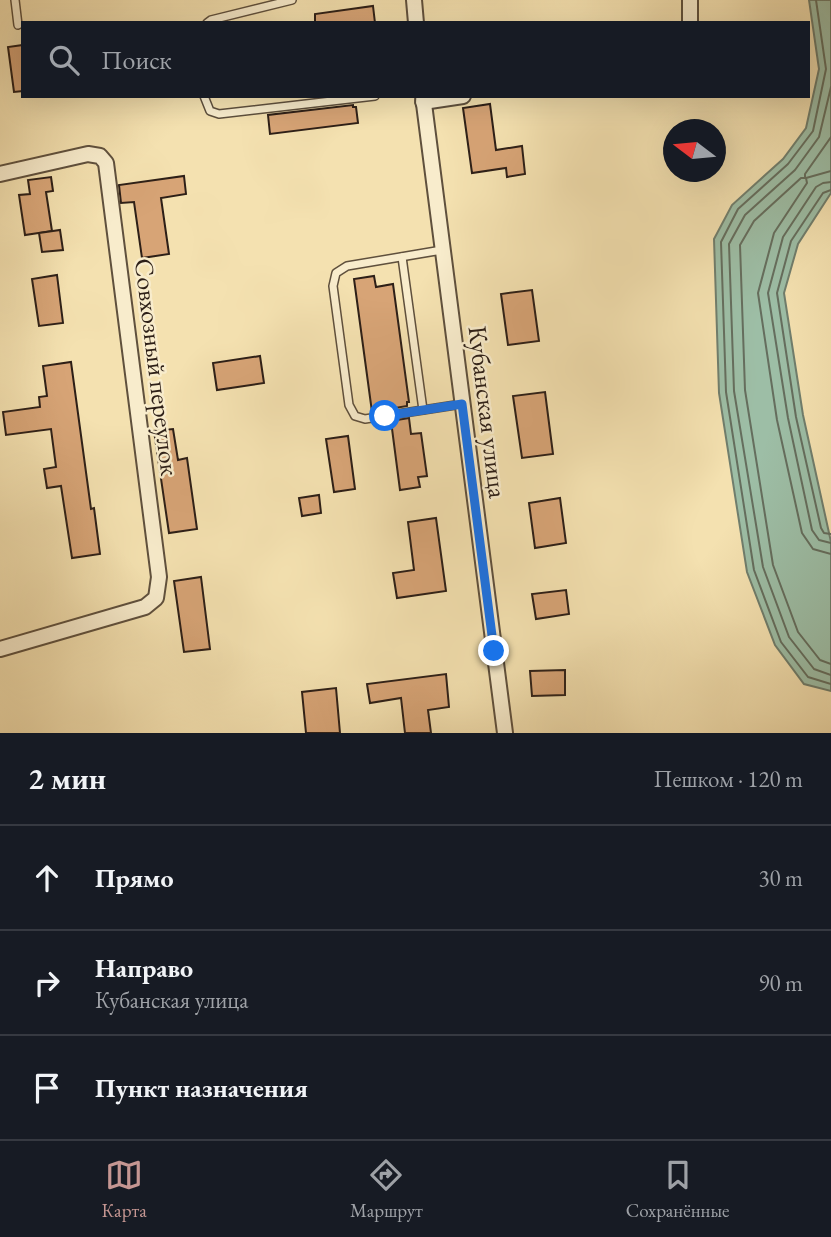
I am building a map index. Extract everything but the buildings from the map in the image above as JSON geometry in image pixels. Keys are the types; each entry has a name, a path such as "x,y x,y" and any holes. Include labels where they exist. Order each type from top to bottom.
{"street":[{"path":"414,0 416,21"},
{"path":"690,0 690,21"},
{"name":"Кубанская улица","path":"423,99 505,733"},
{"name":"Совхозный переулок","path":"0,174 88,154 100,156 106,163 159,577 156,598 145,607 0,649"}],"lane":[{"path":"15,0 18,25"},
{"path":"214,21 292,0"},
{"path":"205,98 210,111 219,114 358,98"},
{"path":"442,250 347,266 336,273 333,286 349,405 355,416 365,419 462,404"},
{"path":"402,257 423,410"}],"water":[{"path":"809,0 831,0 831,193 798,244 784,293 803,415 831,542 831,691 804,684 775,645 747,572 719,393 714,239 732,205 783,159 806,128 819,69"}],"route":[{"path":"385,416 462,404 494,651"}]}
